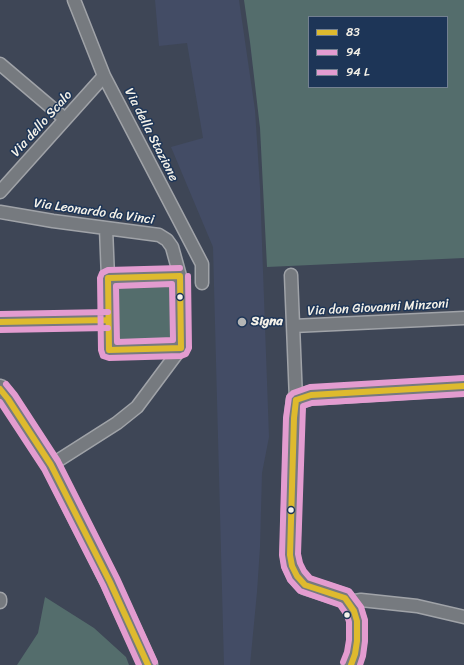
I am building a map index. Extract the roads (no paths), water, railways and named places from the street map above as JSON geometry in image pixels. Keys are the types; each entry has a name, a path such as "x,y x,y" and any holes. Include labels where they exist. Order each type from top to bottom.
{"main road":[{"path":"353,663 357,641 357,621 350,604 345,598 338,595 305,585 297,576 292,566 290,555 294,418 296,400 311,395 464,386"},
{"path":"0,389 51,465 110,582 148,665"}],"street":[{"name":"Via della Stazione","path":"74,0 104,76 202,264 202,283"},
{"path":"0,64 65,119"},
{"name":"Via dello Scalo","path":"0,192 104,76"},
{"name":"Via Leonardo da Vinci","path":"0,212 160,235 167,240 172,247 180,276 181,348"},
{"path":"106,228 109,350 181,348"},
{"path":"292,275 296,400"},
{"path":"108,278 180,276"},
{"name":"Via don Giovanni Minzoni","path":"294,326 464,318"},
{"path":"0,322 108,320"},
{"path":"51,465 117,422 137,407 181,348"},
{"path":"350,604 361,600 417,606 464,617"}],"place":[{"name":"Signa","path":"242,322"}]}
